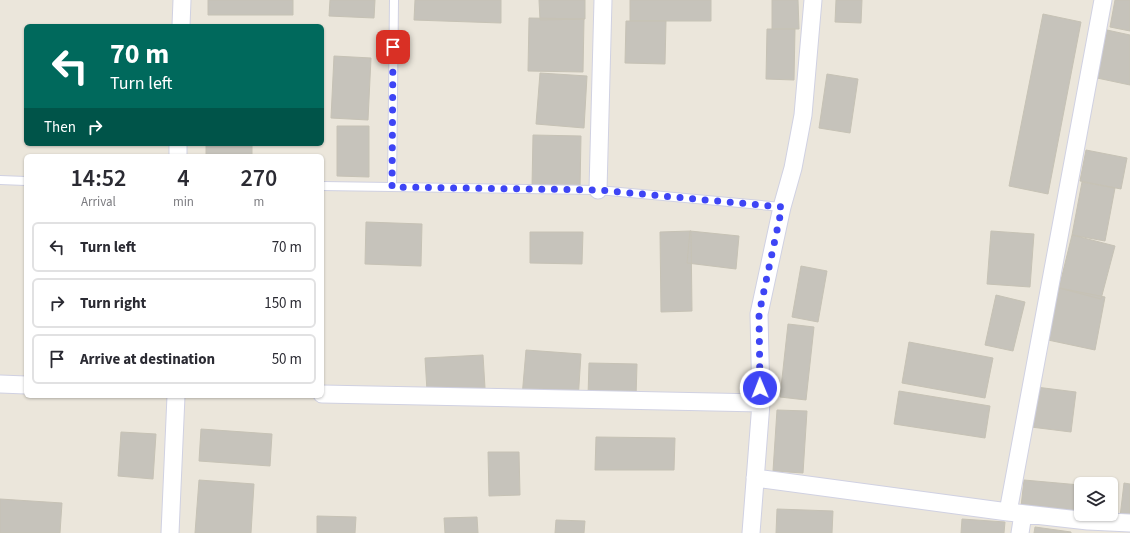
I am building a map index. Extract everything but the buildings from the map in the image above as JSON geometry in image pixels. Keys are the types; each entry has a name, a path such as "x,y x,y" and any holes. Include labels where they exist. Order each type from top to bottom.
{"street":[{"path":"181,24 182,0"},
{"path":"598,190 603,0"},
{"path":"751,533 761,403 759,314 782,207 794,168 803,115 813,0"},
{"path":"1020,533 1016,513 1103,0"},
{"path":"0,384 24,385"},
{"path":"324,394 761,403"},
{"path":"170,533 176,398"},
{"path":"755,478 1016,513 1088,521 1130,523"}],"lane":[{"path":"392,187 394,0"},
{"path":"0,180 24,180"},
{"path":"324,186 598,190 782,207"}],"route":[{"path":"393,47 392,187 598,190 782,207 759,314 760,388"}]}
